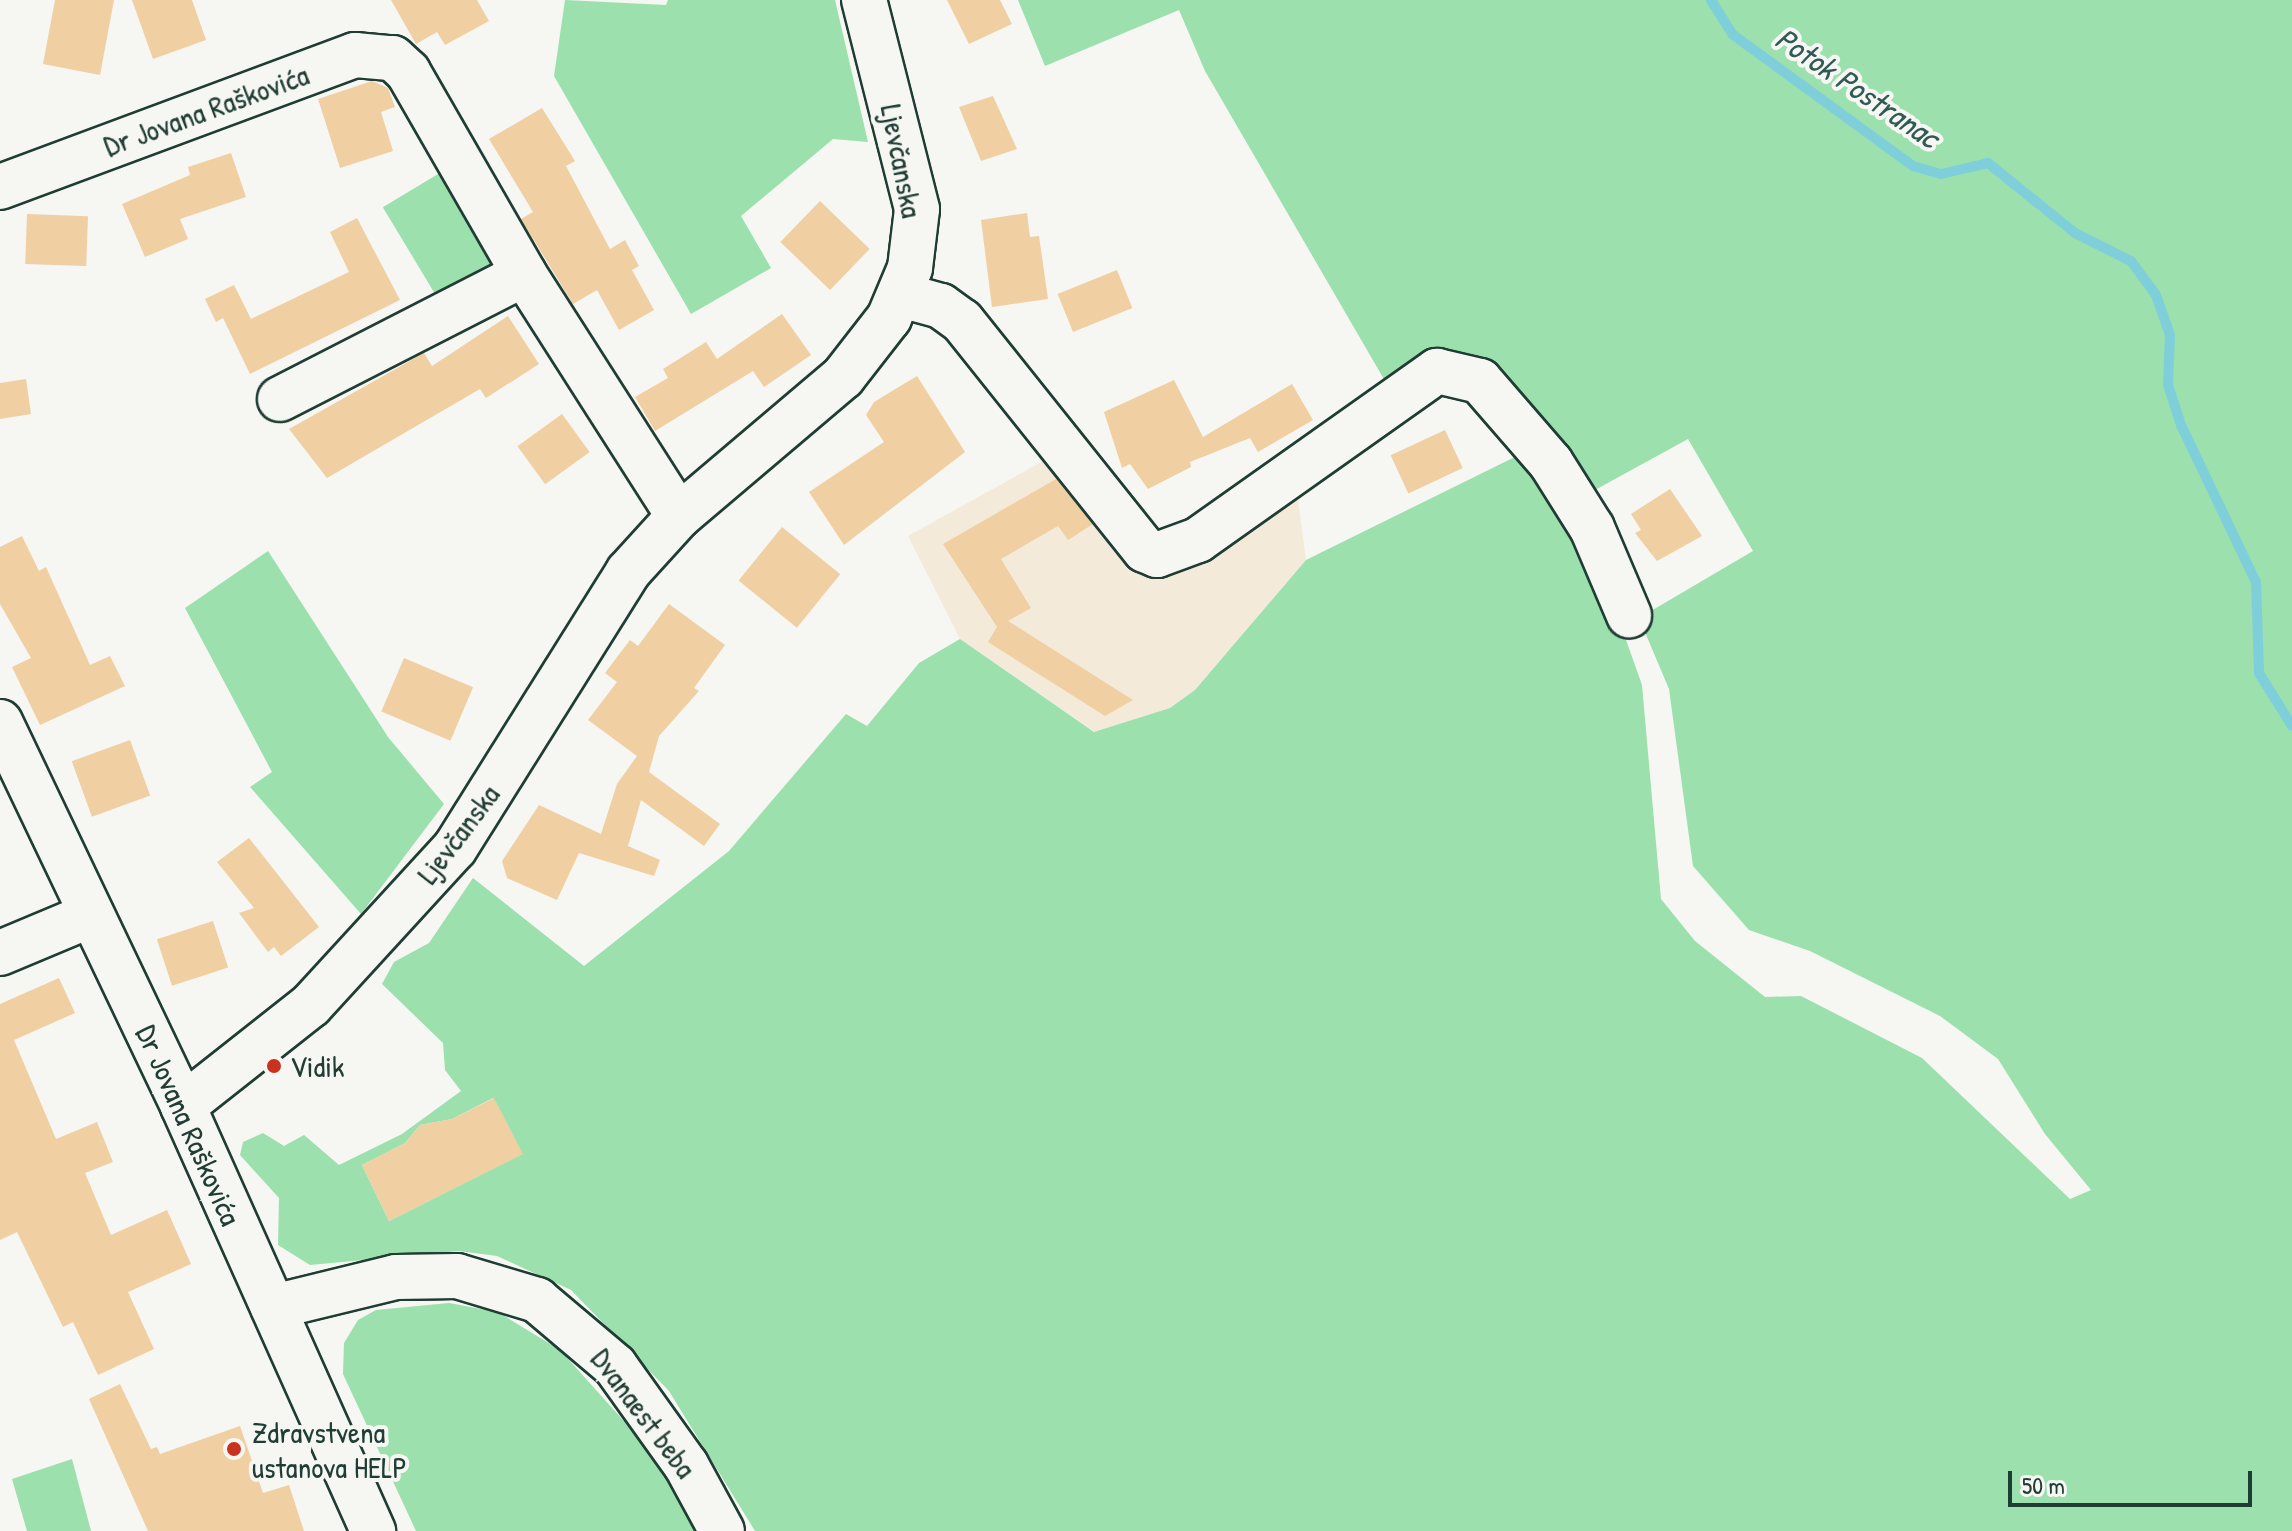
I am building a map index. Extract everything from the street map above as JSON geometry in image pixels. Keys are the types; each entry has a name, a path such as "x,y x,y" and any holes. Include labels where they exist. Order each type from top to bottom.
{"street":[{"name":"Ljevčanska","path":"183,1106 311,1005 455,848 599,611 679,516 843,377 901,295 917,209 864,0"},
{"name":"Dr Jovana Raškovića","path":"0,187 355,55 381,54 408,72 524,274"},
{"path":"280,399 524,274 679,516"},
{"path":"901,295 951,311 962,321 1145,550 1157,555 1198,540 1429,375 1456,371 1480,381 1551,463 1592,528 1629,615"},
{"name":"Dr Jovana Raškovića","path":"0,722 183,1106 373,1531"},
{"path":"0,953 91,915"},
{"name":"Dvanaest beba","path":"273,1307 396,1277 457,1276 537,1300 615,1366 686,1465 722,1531"}],"shaded area":[{"path":"1061,451 1139,558 1296,484 1306,560 1195,690 1170,708 1095,732 960,639 908,536"}],"green space":[{"path":"565,0 666,5 668,0 835,0 868,142 833,139 741,216 771,268 691,314 554,76"},
{"path":"1018,0 2292,0 2292,1531 755,1531 669,1391 571,1290 497,1256 459,1251 310,1265 278,1245 279,1198 240,1155 243,1142 263,1133 284,1146 304,1135 339,1165 402,1134 461,1091 445,1070 443,1043 382,984 394,962 429,943 473,878 584,966 729,851 846,714 867,726 919,663 960,639 1094,732 1170,708 1195,690 1306,560 1533,448 1614,606 1642,685 1661,899 1695,941 1765,997 1801,996 1922,1058 2070,1199 2091,1190 2045,1134 1998,1059 1940,1016 1810,951 1749,930 1693,866 1669,689 1639,618 1753,551 1688,439 1584,496 1456,358 1427,351 1392,393 1205,71 1179,10 1045,66","holes":["493,1098 522,1154 389,1221 362,1165 405,1143 420,1125 452,1119"]},
{"path":"448,168 507,266 442,305 383,207"},
{"path":"268,551 388,737 444,804 361,914 250,787 272,772 185,608"},
{"path":"449,1303 498,1312 560,1350 649,1449 697,1531 416,1531 343,1374 344,1343 358,1320 376,1310"},
{"path":"72,1459 91,1531 27,1531 12,1479"}],"building":[{"path":"55,0 114,0 100,75 43,64"},
{"path":"132,0 192,0 206,40 153,59"},
{"path":"391,0 477,0 489,21 445,45 437,32 416,44"},
{"path":"947,0 1000,0 1012,24 969,44"},
{"path":"372,81 388,88 395,107 381,112 393,151 340,168 318,99"},
{"path":"993,96 1017,149 981,161 959,107"},
{"path":"542,108 575,161 566,166 610,249 625,240 639,266 632,270 654,310 619,330 597,290 573,304 521,219 533,212 489,139"},
{"path":"231,153 246,197 180,219 188,239 145,257 122,204 190,175 188,167"},
{"path":"820,201 870,249 830,290 780,242"},
{"path":"1027,213 1030,237 1039,236 1048,299 992,307 981,220"},
{"path":"27,214 88,216 86,266 25,264"},
{"path":"357,218 400,300 250,374 223,318 216,322 205,299 234,285 251,319 349,272 330,232"},
{"path":"1117,270 1132,308 1073,332 1058,294"},
{"path":"782,314 811,355 764,387 753,371 655,431 635,397 668,378 663,369 706,342 717,359"},
{"path":"508,316 539,364 486,398 480,389 327,478 289,429 424,353 432,366"},
{"path":"917,376 965,452 844,545 809,492 884,442 866,415 874,402"},
{"path":"26,379 31,414 0,419 0,383"},
{"path":"1174,380 1203,437 1292,384 1313,420 1258,452 1250,438 1190,462 1191,467 1148,489 1130,464 1122,468 1104,412"},
{"path":"562,414 590,452 545,484 518,446"},
{"path":"1445,430 1463,468 1408,493 1391,455"},
{"path":"1056,479 1093,524 1068,540 1058,526 1001,559 1031,608 1008,621 1133,700 1105,716 988,642 997,627 943,544"},
{"path":"1670,489 1702,536 1657,561 1635,533 1641,530 1631,514"},
{"path":"782,527 840,574 797,628 739,581"},
{"path":"22,536 39,571 46,567 90,665 110,656 125,686 40,725 12,667 31,658 0,604 0,547"},
{"path":"669,604 725,645 694,688 699,691 659,736 649,772 720,824 704,846 641,800 628,846 660,860 654,876 579,853 557,900 507,878 502,861 539,805 601,834 617,784 637,756 588,720 617,682 605,673 630,640 638,646"},
{"path":"404,658 473,687 450,741 381,711"},
{"path":"130,740 150,795 92,817 72,761"},
{"path":"249,838 319,927 281,956 274,947 268,952 239,913 254,908 217,862"},
{"path":"213,921 228,968 172,986 157,939"},
{"path":"59,978 75,1013 14,1040 56,1139 97,1122 113,1162 85,1173 111,1235 167,1210 191,1264 128,1292 154,1349 98,1375 73,1322 63,1327 17,1232 0,1240 0,1004"},
{"path":"494,1098 523,1154 389,1221 362,1165 405,1143 420,1125 452,1119"},
{"path":"120,1384 151,1449 157,1447 160,1454 240,1426 263,1493 289,1485 304,1531 148,1531 89,1399"}],"waterway":[{"name":"Potok Postranac","path":"1711,0 1732,34 1913,166 1941,174 1988,163 2075,233 2131,261 2156,295 2170,335 2168,385 2181,425 2256,582 2259,673 2292,726"}],"place":[{"name":"Vidik","path":"274,1066"},
{"name":"Zdravstvena ustanova HELP","path":"234,1449"}]}
